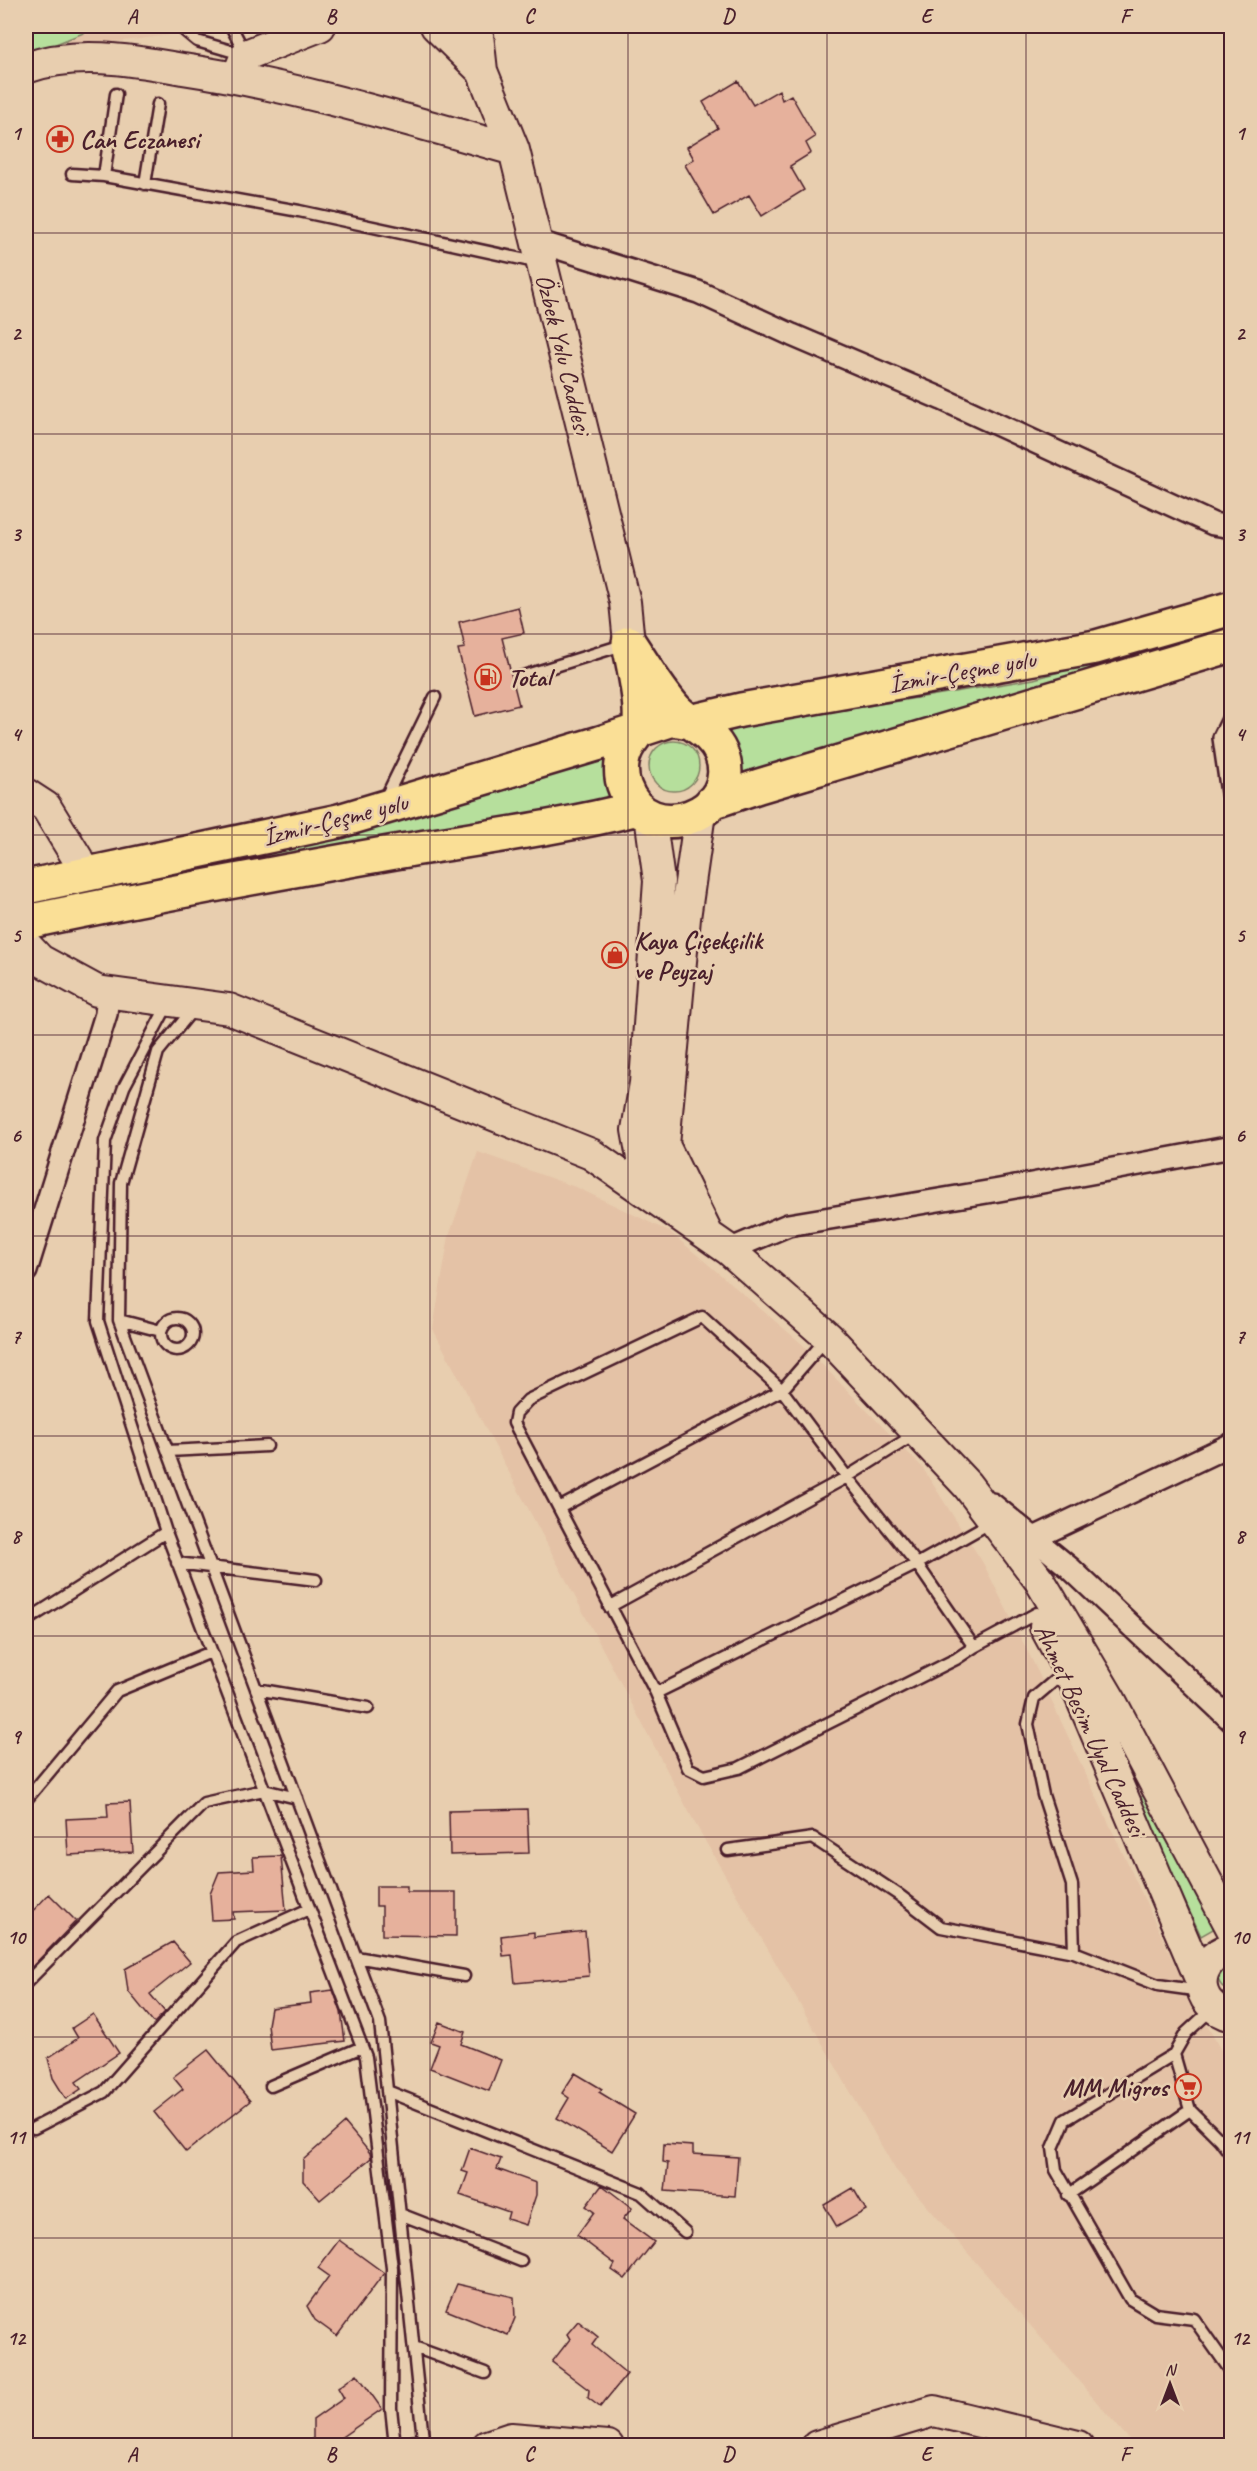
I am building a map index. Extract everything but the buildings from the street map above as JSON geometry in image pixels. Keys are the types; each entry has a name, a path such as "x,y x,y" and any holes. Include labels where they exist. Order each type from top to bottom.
{"highway":[{"name":"İzmir-Çeşme yolu","path":"690,723 741,710 1096,647 1232,608"},
{"path":"629,643 676,709 690,723"},
{"path":"629,643 639,700 639,729 626,748 621,774 624,786 644,812 667,821 684,820 706,808 720,788 724,773 722,757 716,742 705,730 673,719 639,729"},
{"name":"İzmir-Çeşme yolu","path":"706,808 759,786 1232,645"},
{"name":"İzmir-Çeşme yolu","path":"26,887 339,821 600,743 639,729"},
{"name":"İzmir-Çeşme yolu","path":"26,922 376,856 644,812"}],"main road":[{"path":"242,66 320,26"},
{"path":"436,26 482,71"},
{"path":"477,26 482,71"},
{"path":"26,68 49,59 124,59 242,66 362,107 513,150"},
{"name":"Özbek Yolu Caddesi","path":"482,71 513,150 625,602 629,643"},
{"path":"26,794 46,807 87,874"},
{"path":"706,808 685,918 664,1145 718,1242"},
{"path":"644,812 659,881 645,1083 637,1130 644,1169 665,1196 718,1242"},
{"path":"26,945 40,960 96,991 229,1009 591,1154 718,1242"},
{"name":"Ahmet Besim Uyal Caddesi","path":"718,1242 828,1337 967,1485 1040,1581 1111,1701 1232,1929"},
{"name":"Ahmet Besim Uyal Caddesi","path":"967,1485 1073,1679 1217,2006"},
{"path":"1217,2006 1203,1971 1214,1956 1232,1948"},
{"path":"817,2445 934,2411 1078,2445"},
{"path":"502,2443 608,2445"}],"street":[{"path":"539,252 698,292 942,399 1213,524 1232,527"},
{"path":"1232,722 1224,738 1232,793"},
{"path":"26,1271 106,1014 108,993"},
{"path":"718,1242 788,1226 1232,1147"},
{"path":"1034,1538 1232,1444"},
{"path":"967,1485 1070,1568 1232,1721"}],"lane":[{"path":"179,26 196,41 242,66"},
{"path":"231,26 242,66"},
{"path":"104,176 116,94"},
{"path":"145,184 158,104"},
{"path":"72,174 104,176 539,252"},
{"path":"520,677 629,643"},
{"path":"380,808 435,697"},
{"path":"183,1004 158,1052 121,1183 119,1320 380,2022 423,2439 397,2445 391,2408 392,2268 366,2057 166,1533 98,1321 105,1141 124,1087 183,1004"},
{"path":"974,1647 917,1564 847,1477 782,1390 702,1317 528,1400 516,1413 513,1423 656,1693 688,1768 704,1776 739,1768 956,1659 1037,1613"},
{"path":"119,1320 161,1331"},
{"path":"559,1508 782,1390 828,1337"},
{"path":"609,1607 847,1477 918,1433"},
{"path":"168,1451 267,1446"},
{"path":"656,1693 917,1564 988,1524"},
{"path":"26,1624 29,1619 166,1533"},
{"path":"177,1563 316,1580"},
{"path":"26,1800 117,1691 211,1652"},
{"path":"1073,1679 1054,1681 1034,1698 1028,1724 1042,1795 1072,1885 1074,1952"},
{"path":"256,1689 368,1708"},
{"path":"26,1983 204,1803 264,1790 297,1798"},
{"path":"728,1850 813,1838 899,1895 941,1927 1074,1952 1217,2006 1186,2033 1174,2054 1065,2120 1053,2148 1056,2170 1068,2195 1130,2299 1155,2314 1194,2319 1232,2373"},
{"path":"34,2128 104,2092 236,1942 309,1909"},
{"path":"356,1958 464,1976"},
{"path":"271,2086 362,2047"},
{"path":"1174,2054 1190,2110 1220,2140 1232,2156"},
{"path":"387,2091 641,2193 685,2232"},
{"path":"1068,2195 1190,2110"},
{"path":"400,2214 521,2261"},
{"path":"414,2347 484,2373"}],"shaded area":[{"path":"26,26 213,26 187,33 26,53"},
{"path":"478,1152 578,1188 670,1232 802,1344 922,1467 983,1563 1037,1670 1186,1988 1231,2068 1231,2445 1134,2445 895,2169 696,1825 433,1329 449,1236"}],"green space":[{"path":"49,26 101,26 33,53 26,52 26,31"},
{"path":"1231,625 1231,631 736,776 725,729 1034,679"},
{"path":"674,741 692,748 699,766 692,784 674,791 656,784 649,766 656,748"},
{"path":"610,758 620,800 26,910 26,904 287,848"},
{"path":"1147,1795 1222,1924 1201,1936 1163,1854 1140,1797"},
{"path":"1231,1955 1231,1992 1219,1983 1217,1968"}],"place":[{"name":"Can Eczanesi","path":"60,139"},
{"name":"Total","path":"488,677"},
{"name":"Kaya Çiçekçilik ve Peyzaj","path":"615,955"},
{"name":"MM Migros","path":"1188,2087"}]}
